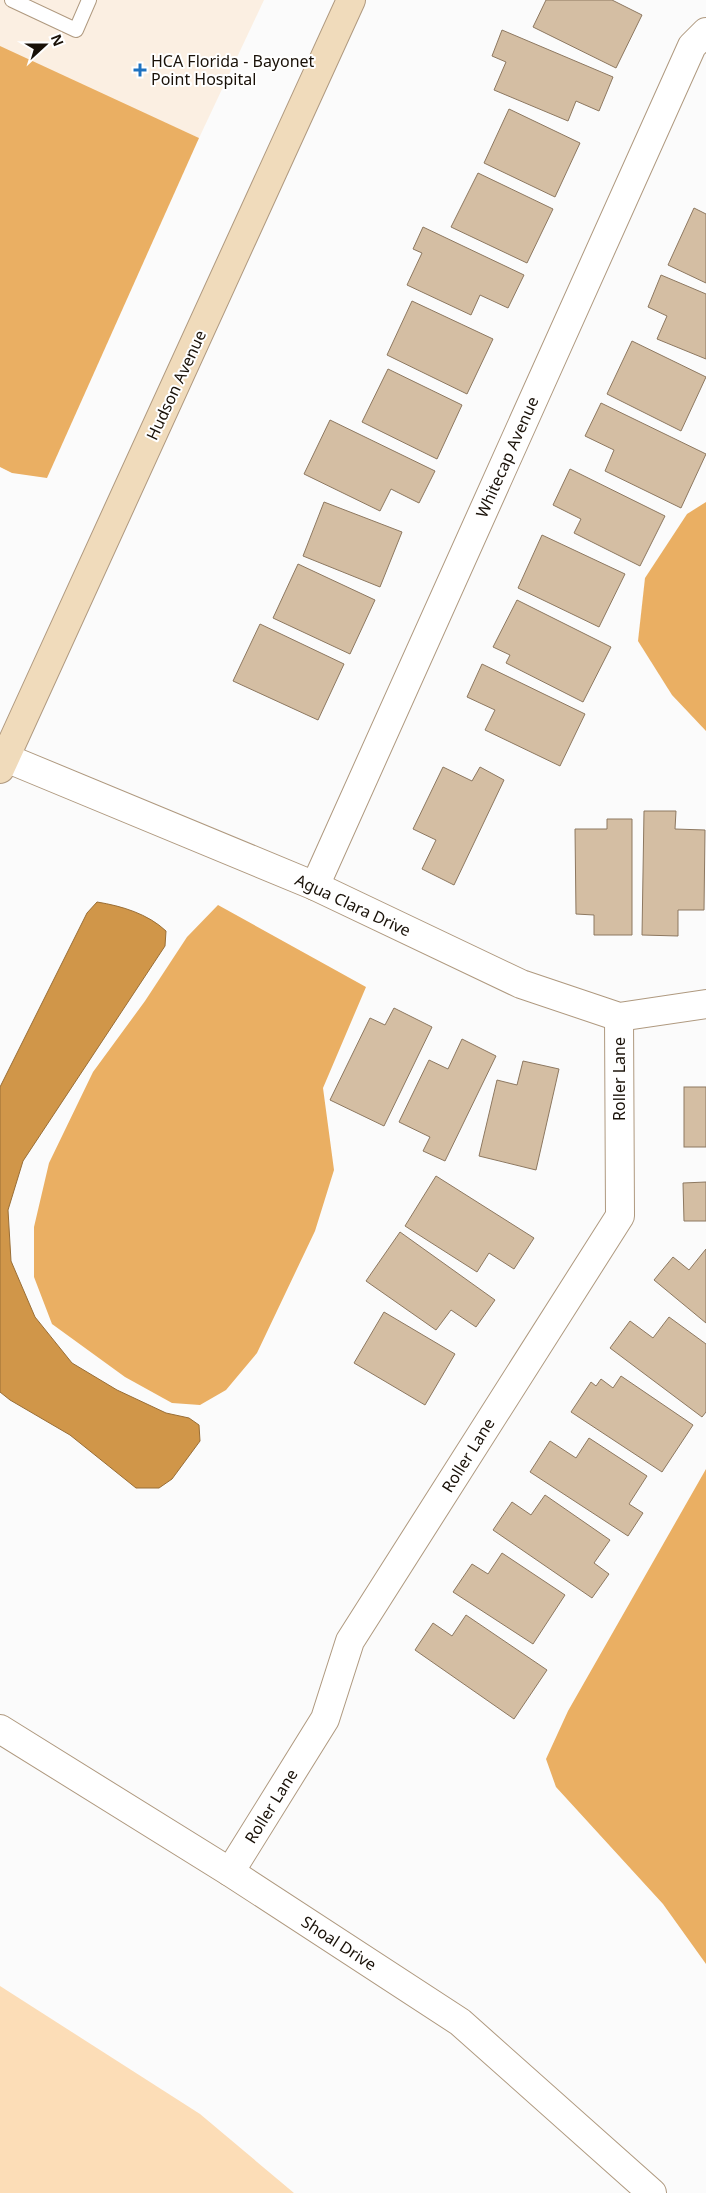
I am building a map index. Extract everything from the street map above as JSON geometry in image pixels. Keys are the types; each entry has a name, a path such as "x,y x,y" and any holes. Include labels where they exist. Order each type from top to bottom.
{"street":[{"name":"Hudson Avenue","path":"3,764 351,0"},
{"name":"Whitecap Avenue","path":"315,886 692,46 706,32"},
{"name":"Agua Clara Drive","path":"3,764 315,886 520,984 619,1017 706,1004"},
{"name":"Roller Lane","path":"230,1872 325,1719 350,1641 620,1216 619,1017"},
{"name":"Shoal Drive","path":"0,1729 230,1872 460,2022 652,2193"}],"lane":[{"path":"12,0 76,30 89,0"}],"shaded area":[{"name":"HCA Florida - Bayonet Point Hospital","path":"0,0 264,0 199,138 0,48"},
{"path":"0,46 199,138 47,478 12,473 0,467"},
{"path":"706,502 706,731 672,695 638,641 645,578 687,514"},
{"path":"97,902 125,908 143,915 159,925 166,931 165,946 23,1161 8,1210 11,1261 35,1317 72,1363 117,1390 166,1413 189,1418 199,1425 200,1441 172,1479 159,1488 136,1488 70,1435 10,1400 0,1392 0,1087 87,913"},
{"path":"218,905 366,987 323,1088 334,1170 315,1231 257,1353 226,1390 200,1405 172,1403 125,1377 52,1324 34,1277 34,1227 49,1163 93,1072 145,1001 187,937"},
{"path":"706,1469 706,1964 663,1904 556,1787 546,1759 568,1711"},
{"path":"0,1986 200,2114 294,2193 0,2193"}],"building":[{"path":"546,0 612,0 642,15 616,68 533,27"},
{"path":"502,30 613,77 599,111 576,101 568,121 494,90 506,62 492,56"},
{"path":"509,109 580,143 555,197 484,163"},
{"path":"478,173 553,209 527,263 451,227"},
{"path":"694,208 706,214 706,283 668,265"},
{"path":"423,227 524,275 508,308 480,295 471,315 407,285 422,253 413,249"},
{"path":"661,275 706,294 706,359 657,339 667,316 648,307"},
{"path":"412,301 493,339 467,394 387,355"},
{"path":"632,341 706,377 681,431 607,394"},
{"path":"388,369 462,405 437,459 362,422"},
{"path":"601,403 706,454 681,508 605,471 614,450 585,436"},
{"path":"330,420 435,471 419,503 391,489 380,511 304,474"},
{"path":"570,469 665,516 640,566 574,533 581,519 553,505"},
{"path":"324,502 402,532 380,587 303,556"},
{"path":"542,535 625,574 599,627 518,588"},
{"path":"298,564 375,600 350,654 273,618"},
{"path":"517,600 611,647 583,702 506,663 510,655 493,647"},
{"path":"260,624 344,664 318,720 233,681"},
{"path":"482,664 585,714 560,766 485,730 495,710 467,697"},
{"path":"443,767 472,781 480,767 504,780 454,885 422,869 436,840 413,829"},
{"path":"644,811 676,811 675,829 705,830 704,910 678,910 678,936 642,935"},
{"path":"607,819 632,819 632,935 594,935 594,915 576,914 575,829 607,829"},
{"path":"394,1008 432,1027 384,1126 330,1100 370,1018 385,1025"},
{"path":"462,1039 496,1056 445,1161 423,1151 430,1137 399,1122 429,1060 448,1069"},
{"path":"523,1061 559,1069 536,1170 479,1156 497,1080 517,1085"},
{"path":"684,1087 706,1087 706,1147 684,1147"},
{"path":"436,1176 534,1238 514,1269 489,1253 477,1272 405,1226"},
{"path":"706,1182 706,1221 684,1221 683,1183"},
{"path":"400,1232 495,1300 476,1327 451,1310 436,1330 366,1281"},
{"path":"706,1249 706,1323 654,1280 673,1257 689,1270"},
{"path":"384,1312 455,1354 425,1405 354,1363"},
{"path":"669,1317 706,1344 706,1412 702,1417 610,1348 630,1321 653,1338"},
{"path":"621,1376 693,1425 662,1472 571,1412 591,1382 596,1386 601,1379 613,1388"},
{"path":"589,1438 647,1476 629,1504 643,1513 628,1536 530,1472 550,1441 576,1458"},
{"path":"545,1495 610,1540 594,1563 609,1574 592,1598 493,1530 512,1502 531,1515"},
{"path":"502,1553 565,1595 533,1644 453,1592 472,1564 488,1574"},
{"path":"466,1615 547,1670 514,1719 415,1650 433,1623 452,1636"}],"place":[{"name":"HCA Florida - Bayonet Point Hospital","path":"140,70"}]}
